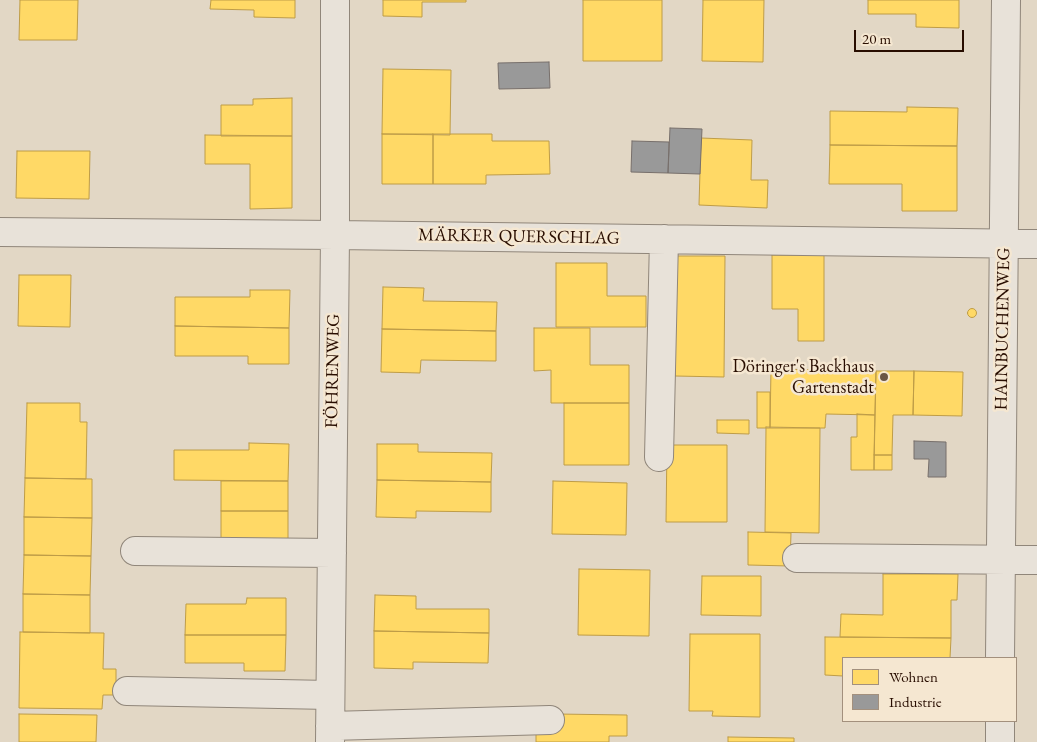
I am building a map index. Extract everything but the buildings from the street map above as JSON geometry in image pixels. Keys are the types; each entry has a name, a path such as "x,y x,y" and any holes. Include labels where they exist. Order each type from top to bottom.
{"street":[{"name":"FÖHRENWEG","path":"330,734 335,235 335,0"},
{"name":"HAINBUCHENWEG","path":"1000,657 1006,0"},
{"name":"MÄRKER QUERSCHLAG","path":"0,232 1037,244"},
{"path":"659,457 664,239"},
{"path":"135,551 332,553"},
{"path":"797,558 1037,560"},
{"path":"127,691 330,695"},
{"path":"330,734 550,720"},
{"path":"1000,722 1000,742"}],"place":[{"name":"Döringer's Backhaus Gartenstadt","path":"884,377"}]}
